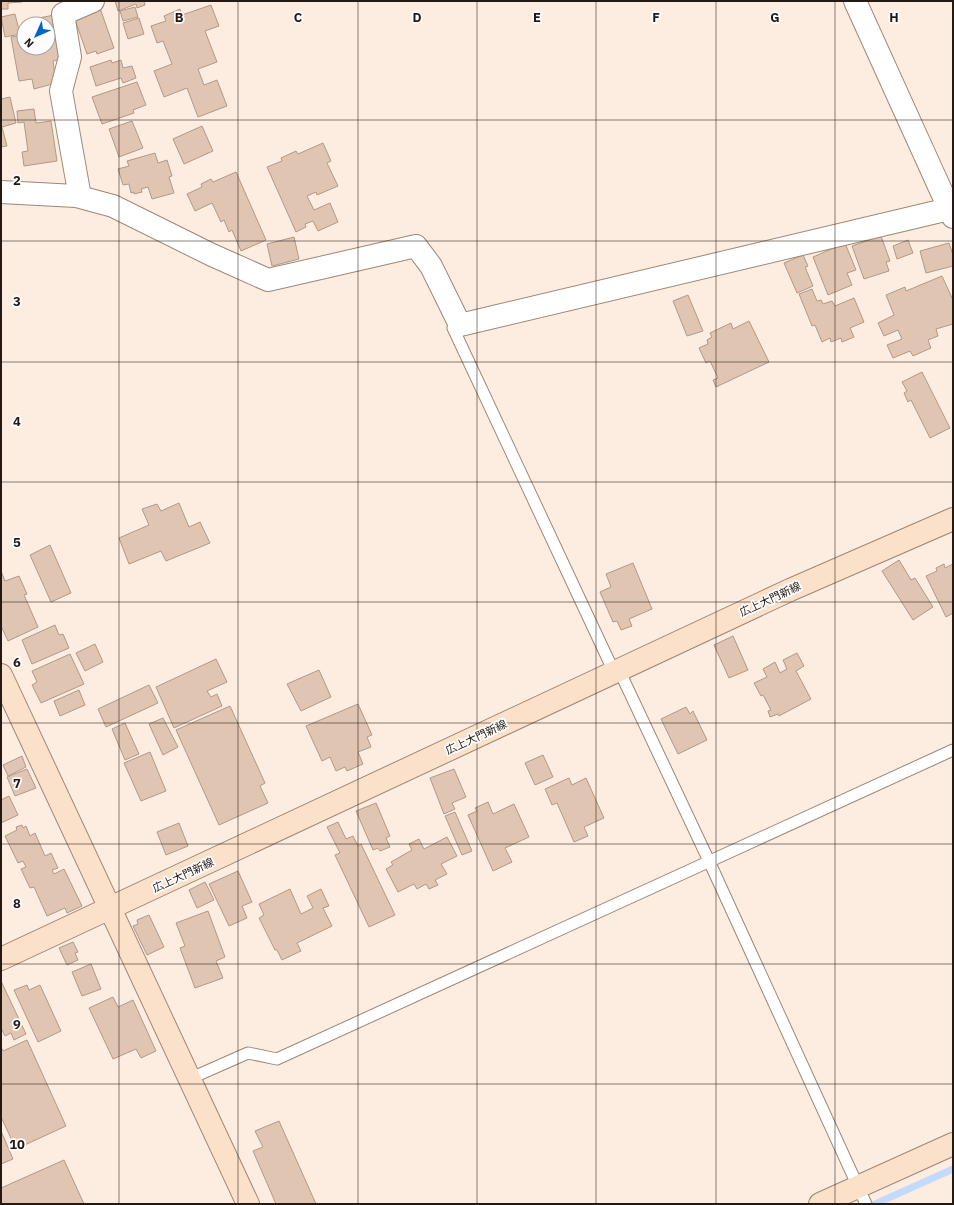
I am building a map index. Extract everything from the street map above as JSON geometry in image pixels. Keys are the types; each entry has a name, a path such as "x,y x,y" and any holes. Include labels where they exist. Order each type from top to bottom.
{"main road":[{"name":"広上大門新線","path":"1,959 790,590 953,519"},
{"path":"1,675 248,1204"},
{"path":"820,1204 862,1195 953,1144"}],"street":[{"path":"80,198 61,90 70,57 63,14 93,1"},
{"path":"1,192 80,198 113,206 212,255 268,280 416,246 431,266 460,325 951,213 854,1"}],"lane":[{"path":"453,328 616,671 709,861 862,1195"},
{"path":"189,1079 248,1053 277,1059 953,750"}],"building":[{"path":"1,1 22,2 8,3 8,9 1,9"},
{"path":"115,1 144,1 145,5 137,8 136,4 118,11"},
{"path":"211,5 219,26 205,31 217,62 198,69 204,85 217,80 227,106 198,117 187,88 164,97 154,71 172,64 163,41 157,43 151,26 166,21 164,16 180,9 182,15"},
{"path":"135,7 138,17 123,21 120,11"},
{"path":"100,8 114,48 97,54 96,51 87,54 74,17"},
{"path":"15,14 16,35 5,37 1,17"},
{"path":"139,18 144,34 128,39 123,23"},
{"path":"56,28 61,59 53,61 56,83 34,89 32,79 19,81 11,37 16,36 16,56 56,56"},
{"path":"111,60 112,63 121,60 123,68 132,66 136,78 123,83 121,78 96,86 90,67"},
{"path":"137,82 146,105 133,110 134,113 102,124 92,97"},
{"path":"10,97 16,123 2,127 7,146 1,147 1,99"},
{"path":"34,109 36,123 51,121 57,161 24,166 22,152 28,151 24,122 18,123 17,111"},
{"path":"132,121 143,148 119,157 109,129"},
{"path":"202,126 213,151 184,164 173,139"},
{"path":"323,143 331,161 327,163 338,186 317,195 316,192 307,196 314,210 330,203 338,222 318,231 313,221 305,224 306,227 296,232 267,167 282,161 281,158 296,151 298,154"},
{"path":"155,153 158,163 167,160 172,176 169,177 174,193 152,199 148,187 141,189 142,192 134,194 134,192 131,193 129,184 123,185 118,169 129,166 127,161"},
{"path":"236,172 266,240 241,251 232,230 229,232 224,220 221,222 212,203 195,211 187,194 202,187 201,184 211,179 213,182"},
{"path":"881,236 890,261 886,262 889,271 864,279 852,246"},
{"path":"294,237 299,259 272,266 267,244"},
{"path":"908,240 913,253 897,259 893,246"},
{"path":"845,243 856,270 847,273 852,285 828,295 813,257"},
{"path":"949,243 953,255 953,266 926,273 920,251"},
{"path":"803,255 808,266 805,267 813,286 797,293 784,263"},
{"path":"942,276 953,300 953,324 936,329 938,336 928,340 931,348 913,356 910,351 893,358 887,345 902,339 898,330 884,336 878,323 894,315 886,295 905,287 906,291"},
{"path":"812,289 817,301 821,300 823,304 832,301 835,306 854,298 864,322 850,328 854,337 842,342 841,338 831,342 830,338 822,342 815,325 812,326 799,294"},
{"path":"688,295 703,331 687,336 673,301"},
{"path":"749,321 769,362 716,387 713,380 718,378 710,361 706,363 699,348 708,344 707,340 712,337 710,333 731,323 733,329"},
{"path":"922,372 950,428 930,438 911,400 908,402 904,393 907,391 902,382"},
{"path":"179,503 189,527 200,522 210,543 166,561 161,551 129,564 119,538 149,525 142,509 157,504 161,511"},
{"path":"50,545 71,593 51,602 30,555"},
{"path":"899,560 911,580 915,578 933,607 913,620 882,571"},
{"path":"633,563 652,609 629,619 632,626 621,630 617,621 613,622 600,592 611,587 606,574"},
{"path":"944,564 945,568 953,564 953,613 946,617 926,576 937,571 936,568"},
{"path":"1,571 5,581 19,576 27,594 24,595 38,627 8,641 1,626"},
{"path":"55,625 59,635 63,634 69,648 32,664 22,640"},
{"path":"733,636 748,670 729,678 714,645"},
{"path":"95,644 103,662 85,671 76,653"},
{"path":"797,653 804,666 796,671 811,699 779,716 778,714 770,717 768,711 771,710 763,695 761,696 754,683 767,677 763,669 775,662 780,673 787,669 783,660"},
{"path":"70,654 84,684 41,703 32,685 37,682 32,671"},
{"path":"216,659 227,682 207,691 211,697 217,694 222,706 174,728 156,687"},
{"path":"319,670 331,697 301,711 287,684"},
{"path":"149,685 158,703 106,727 98,709"},
{"path":"79,690 85,705 60,716 54,701"},
{"path":"358,704 372,735 367,737 371,747 358,752 363,764 347,771 345,767 336,771 330,757 322,761 306,726"},
{"path":"230,706 265,783 260,786 268,803 219,825 176,730"},
{"path":"686,707 690,714 693,711 707,740 678,754 661,719"},
{"path":"163,718 178,747 163,755 149,724"},
{"path":"125,723 139,754 125,760 112,729"},
{"path":"150,752 166,791 141,801 124,763"},
{"path":"543,755 553,777 535,785 525,763"},
{"path":"22,756 26,767 8,776 3,765"},
{"path":"27,769 36,788 15,796 7,777"},
{"path":"454,769 466,797 452,803 455,809 444,814 430,778"},
{"path":"569,778 572,785 586,778 604,818 584,827 588,836 574,842 557,803 552,805 545,789"},
{"path":"9,796 18,815 1,823 1,800"},
{"path":"488,802 493,814 514,804 529,837 505,848 512,862 493,871 468,815 477,811 475,808"},
{"path":"376,803 390,836 386,838 390,847 380,851 378,848 373,850 356,811"},
{"path":"455,812 472,851 462,855 445,816"},
{"path":"338,822 346,839 353,836 358,846 361,844 395,915 369,927 335,855 340,853 327,827"},
{"path":"179,823 188,846 166,855 157,832"},
{"path":"22,825 23,828 26,826 30,836 35,833 45,856 51,853 58,868 52,870 54,874 64,869 82,906 67,913 65,908 47,916 34,887 30,888 21,869 26,867 23,861 18,863 5,836 17,830 16,827"},
{"path":"447,837 457,856 441,864 447,874 435,880 438,885 429,889 426,884 417,889 414,884 398,892 386,869 393,865 391,862 412,850 409,844 419,839 424,849"},
{"path":"238,871 252,902 242,906 247,918 229,926 209,884"},
{"path":"205,882 214,900 197,908 189,890"},
{"path":"290,889 301,914 313,908 307,896 321,889 329,906 323,908 332,926 297,943 301,951 282,960 277,950 275,950 259,918 264,915 259,904"},
{"path":"208,911 225,957 216,961 223,978 195,988 180,948 185,946 176,923"},
{"path":"149,915 164,947 147,955 133,926 138,924 137,920"},
{"path":"73,942 78,952 75,953 78,960 67,965 59,948"},
{"path":"91,964 101,989 82,996 72,972"},
{"path":"1,981 26,1034 14,1040 11,1033 5,1036 1,1028"},
{"path":"27,985 29,990 40,985 61,1031 38,1042 14,990"},
{"path":"113,997 118,1007 133,1000 156,1051 141,1058 136,1049 113,1059 89,1008"},
{"path":"27,1040 66,1126 16,1149 1,1117 1,1047 3,1051"},
{"path":"279,1121 316,1204 276,1204 253,1151 263,1147 255,1131"},
{"path":"1,1131 13,1159 1,1164"},
{"path":"64,1160 84,1204 1,1204 1,1188"}],"waterway":[{"path":"875,1204 953,1169"}]}
